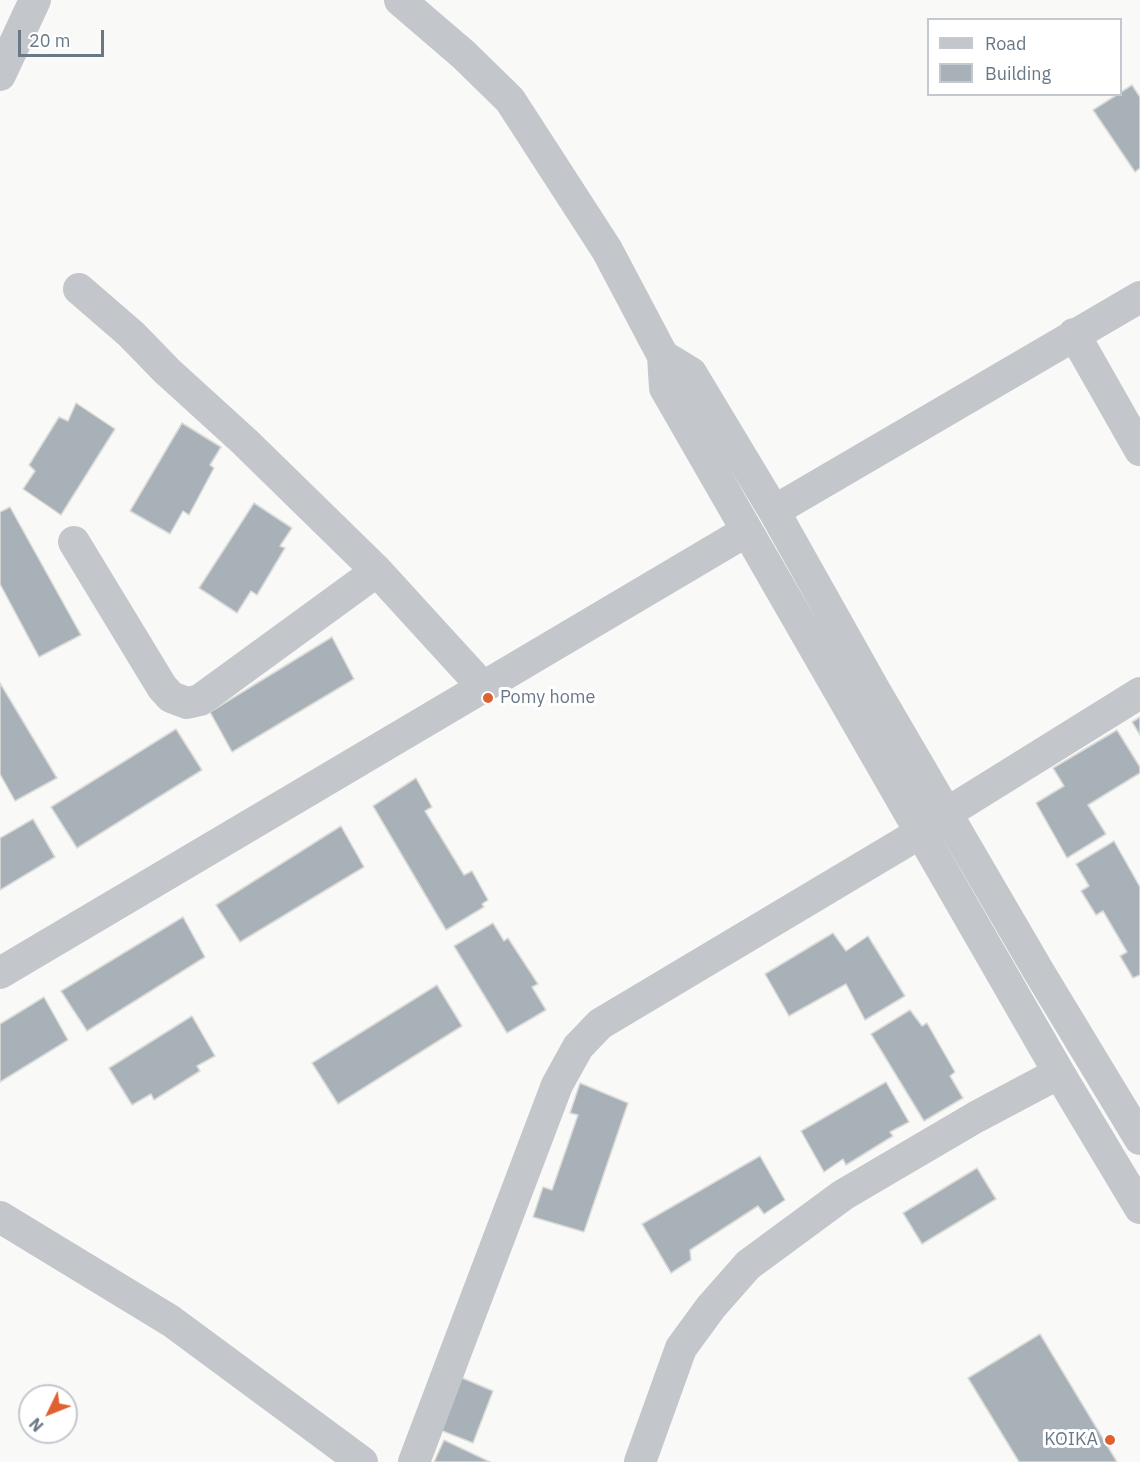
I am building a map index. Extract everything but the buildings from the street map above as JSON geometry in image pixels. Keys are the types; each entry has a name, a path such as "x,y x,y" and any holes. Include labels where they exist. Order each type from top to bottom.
{"street":[{"path":"0,75 35,0"},
{"path":"400,0 464,55 510,100 607,250 678,381 774,511 947,813 1140,1140 1110,1157"},
{"path":"79,289 131,334 167,371 246,442 377,571 483,687"},
{"path":"774,511 1140,297"},
{"path":"1074,334 1140,450"},
{"path":"678,381 745,532 1059,1074 1140,1208"},
{"path":"0,973 745,532"},
{"path":"74,542 162,687 171,697 187,703 200,700 377,571"},
{"path":"947,813 1140,693"},
{"path":"414,1462 557,1084 578,1047 600,1024 920,833"},
{"path":"640,1462 681,1347 711,1307 748,1265 843,1195 976,1117 1059,1074"},
{"path":"0,1217 171,1321 362,1462"}],"place":[{"name":"Pomy home","path":"488,698"},
{"name":"KOIKA","path":"1110,1440"}]}
